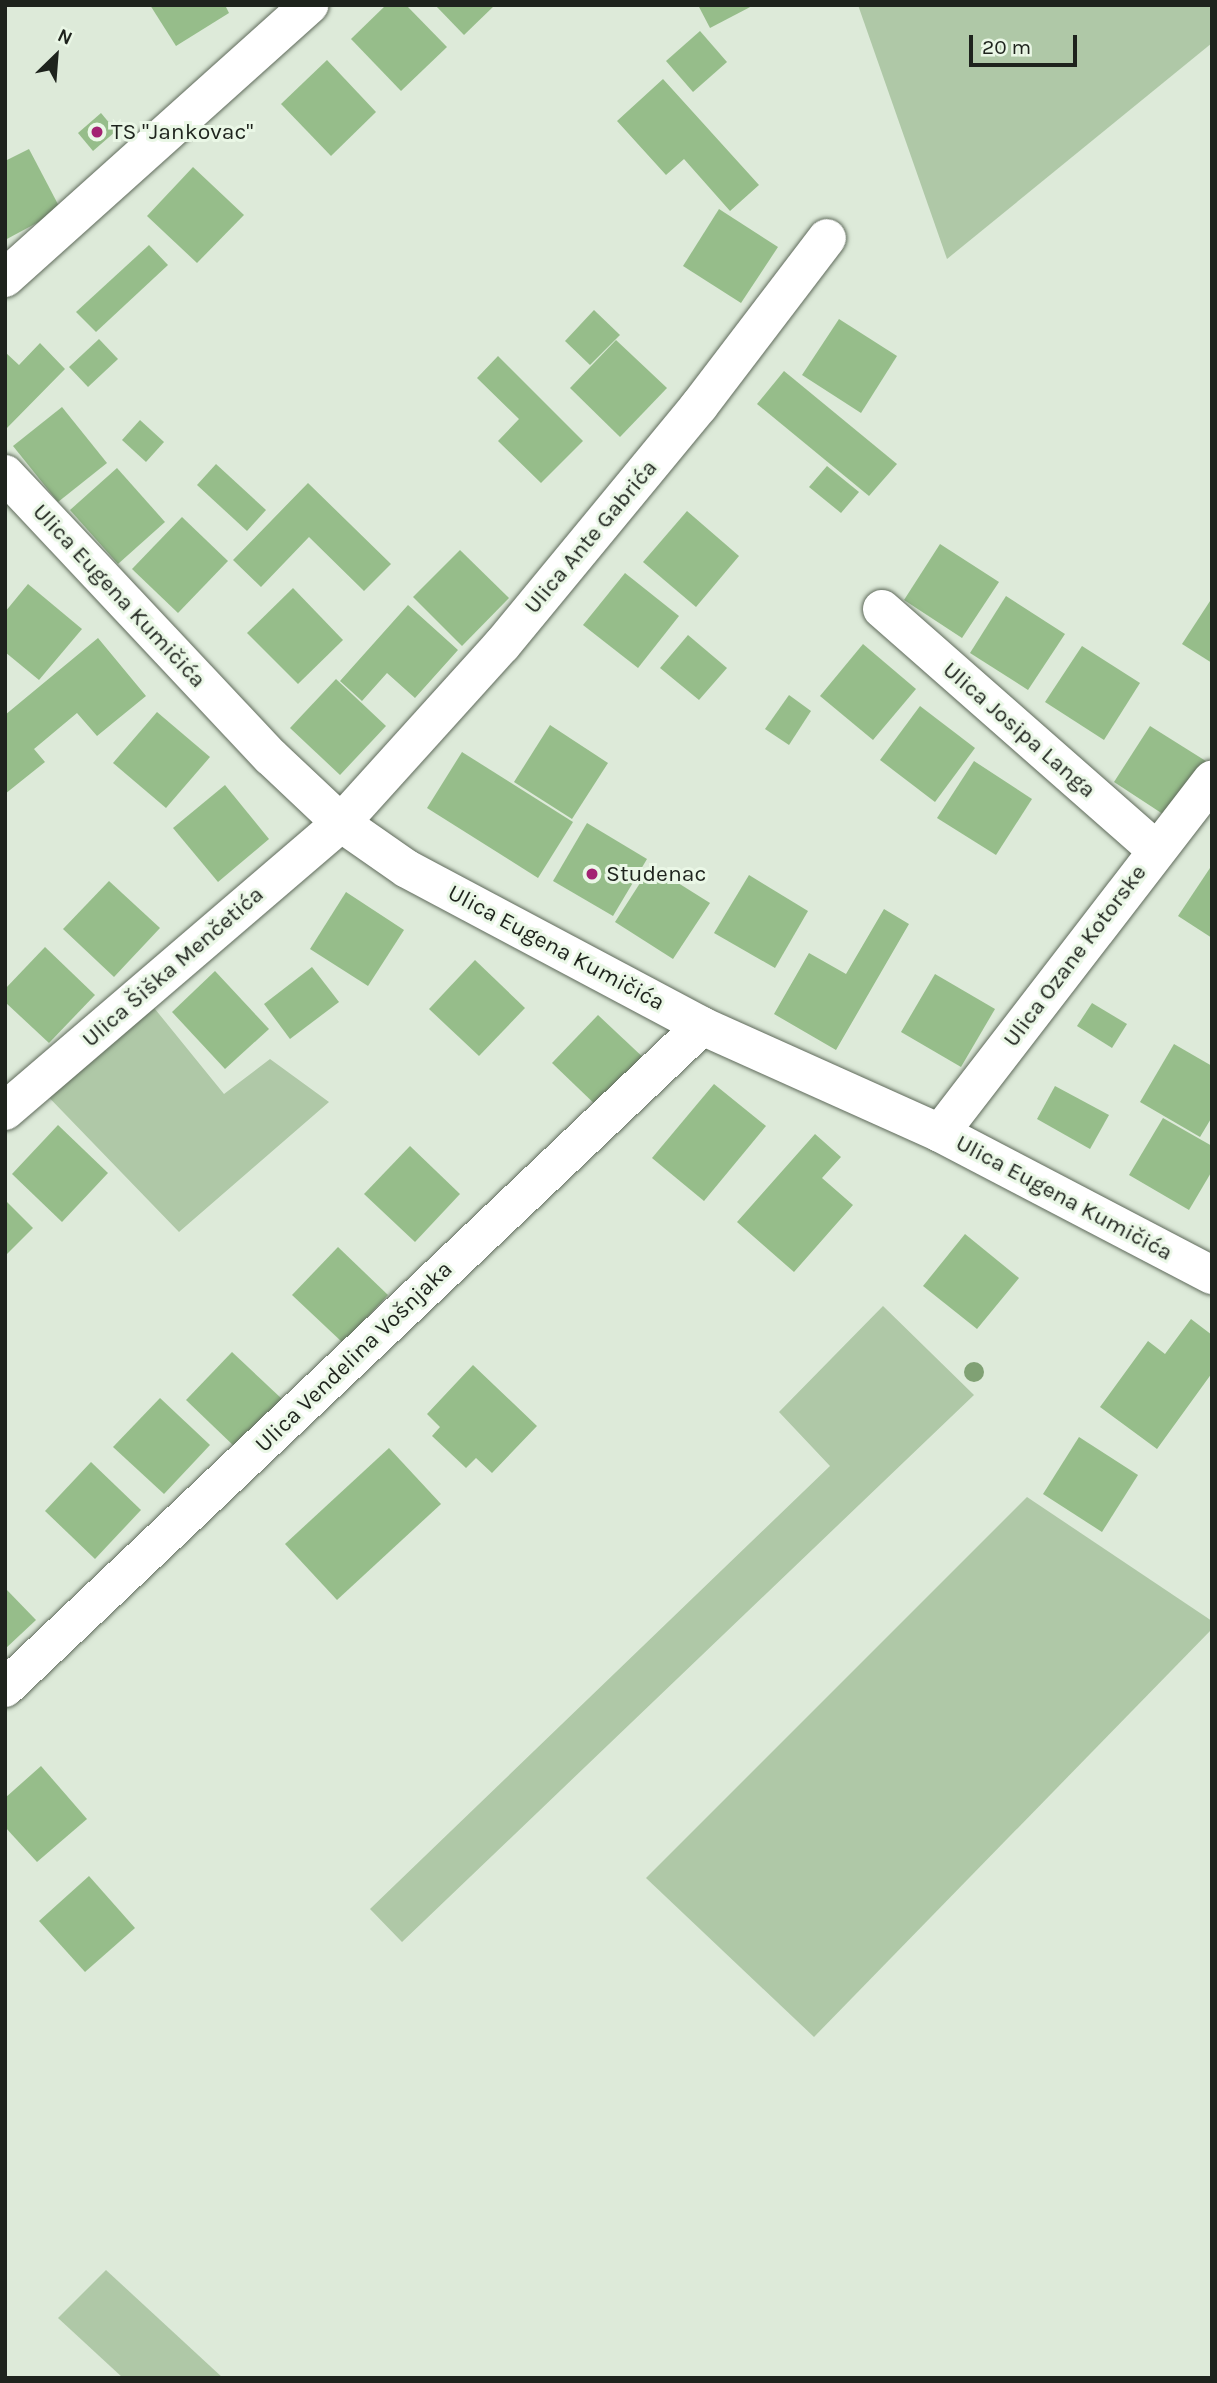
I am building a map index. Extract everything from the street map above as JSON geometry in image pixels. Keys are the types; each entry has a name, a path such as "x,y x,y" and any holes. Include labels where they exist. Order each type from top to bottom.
{"street":[{"path":"5,278 309,5"},
{"name":"Ulica Ante Gabrića","path":"341,823 510,635 699,406 827,238"},
{"name":"Ulica Eugena Kumičića","path":"5,474 271,757 341,823 407,869 702,1027 940,1133 1212,1275"},
{"name":"Ulica Josipa Langa","path":"882,609 1156,850"},
{"name":"Ulica Ozane Kotorske","path":"940,1133 1212,780"},
{"name":"Ulica Šiška Menčetića","path":"5,1111 341,823"},
{"name":"Ulica Vendelina Vošnjaka","path":"5,1688 702,1027"}],"green space":[{"path":"858,5 1212,5 1212,43 947,259"},
{"path":"142,993 224,1094 270,1059 329,1102 179,1232 36,1084"},
{"path":"883,1306 974,1395 402,1942 370,1909 830,1466 779,1412"},
{"path":"1027,1497 1212,1621 1212,1629 814,2037 646,1878"},
{"path":"106,2270 223,2378 123,2378 58,2318"}],"building":[{"path":"150,5 225,5 229,13 176,46"},
{"path":"386,5 406,5 447,47 401,91 351,39"},
{"path":"435,5 495,5 464,35"},
{"path":"698,5 754,5 710,28"},
{"path":"700,31 727,62 693,92 666,61"},
{"path":"327,60 376,112 331,156 281,104"},
{"path":"663,79 759,185 730,211 684,159 666,175 617,121"},
{"name":"TS \"Jankovac\"","path":"101,113 116,131 93,151 78,133"},
{"path":"29,149 61,210 5,240 5,161"},
{"path":"193,167 244,215 197,263 147,216"},
{"path":"719,209 778,247 741,303 683,266"},
{"path":"149,245 168,265 96,332 76,312"},
{"path":"594,310 620,335 590,365 565,341"},
{"path":"839,319 897,356 861,413 802,375"},
{"path":"99,339 118,359 88,387 69,367"},
{"path":"616,340 667,388 620,437 570,388"},
{"path":"40,343 65,369 5,430 5,352 19,365"},
{"path":"498,356 583,441 541,483 498,441 519,419 477,378"},
{"path":"784,371 897,464 869,496 757,404"},
{"path":"62,407 107,463 58,502 13,446"},
{"path":"140,420 164,442 146,462 122,440"},
{"path":"216,464 266,510 247,531 197,485"},
{"path":"827,466 859,492 841,513 809,487"},
{"path":"117,468 165,522 118,564 70,510"},
{"path":"308,483 391,564 364,591 309,537 261,587 233,560"},
{"path":"687,511 739,556 696,607 643,562"},
{"path":"182,517 228,561 178,613 132,569"},
{"path":"940,544 999,582 962,638 904,600"},
{"path":"460,550 509,598 462,646 413,597"},
{"path":"625,573 679,616 638,668 583,625"},
{"path":"28,584 82,629 39,680 5,652 5,612"},
{"path":"293,588 343,640 298,684 247,633"},
{"path":"1006,596 1065,634 1028,690 970,653"},
{"path":"1212,598 1212,663 1182,644"},
{"path":"408,605 458,650 415,698 387,673 362,701 340,681"},
{"path":"688,635 727,668 699,700 660,668"},
{"path":"98,638 146,696 97,736 77,713 34,749 45,762 5,794 5,715"},
{"path":"863,644 916,689 873,740 820,696"},
{"path":"1082,646 1140,683 1104,740 1045,702"},
{"path":"336,679 386,726 340,775 290,728"},
{"path":"789,695 811,711 789,745 765,729"},
{"path":"920,706 975,748 935,802 880,760"},
{"path":"157,712 210,757 166,808 113,763"},
{"path":"550,725 608,763 572,819 514,782"},
{"path":"1150,726 1209,763 1172,820 1114,782"},
{"path":"462,752 573,822 538,878 427,808"},
{"path":"974,761 1032,799 996,855 937,818"},
{"path":"225,785 269,839 218,882 173,828"},
{"path":"587,823 647,859 613,916 553,881"},
{"path":"1212,865 1212,938 1178,916"},
{"path":"651,866 710,903 673,959 615,922"},
{"path":"749,875 808,911 775,968 714,933"},
{"path":"109,881 160,928 114,977 63,929"},
{"path":"346,892 404,930 368,986 310,949"},
{"path":"884,909 909,924 836,1050 774,1014 809,953 846,974"},
{"path":"45,947 95,995 49,1043 5,1002 5,989"},
{"path":"475,960 525,1008 479,1056 429,1009"},
{"path":"312,967 339,1002 290,1039 264,1004"},
{"path":"215,971 269,1029 225,1069 172,1012"},
{"path":"935,974 995,1009 961,1067 901,1032"},
{"path":"1092,1003 1127,1024 1112,1048 1077,1026"},
{"path":"598,1015 648,1062 602,1111 552,1063"},
{"path":"1174,1044 1212,1066 1212,1117 1200,1137 1140,1102"},
{"path":"714,1084 766,1126 704,1201 652,1158"},
{"path":"1055,1086 1109,1115 1090,1149 1037,1119"},
{"path":"1163,1118 1212,1146 1212,1171 1189,1210 1129,1175"},
{"path":"58,1125 108,1173 62,1222 12,1174"},
{"path":"815,1134 841,1157 822,1178 853,1205 794,1272 737,1222"},
{"path":"410,1146 460,1194 415,1242 364,1194"},
{"path":"5,1200 33,1228 5,1256"},
{"path":"965,1234 1019,1278 977,1329 923,1286"},
{"path":"338,1247 388,1295 343,1343 292,1295"},
{"path":"1191,1319 1212,1335 1212,1373 1157,1449 1100,1407 1148,1341 1165,1354"},
{"path":"232,1352 282,1399 236,1448 186,1400"},
{"path":"473,1365 537,1426 492,1473 476,1458 466,1468 432,1436 440,1427 427,1414"},
{"path":"160,1398 210,1445 164,1494 113,1447"},
{"path":"1079,1437 1138,1475 1102,1532 1043,1494"},
{"path":"389,1448 441,1504 337,1600 285,1544"},
{"path":"91,1462 141,1510 95,1559 45,1511"},
{"path":"5,1588 36,1620 5,1649"},
{"path":"41,1766 87,1819 37,1862 5,1827 5,1798"},
{"path":"89,1876 135,1928 85,1972 39,1921"}],"place":[{"name":"TS \"Jankovac\"","path":"97,132"},
{"name":"Studenac","path":"592,874"}]}
